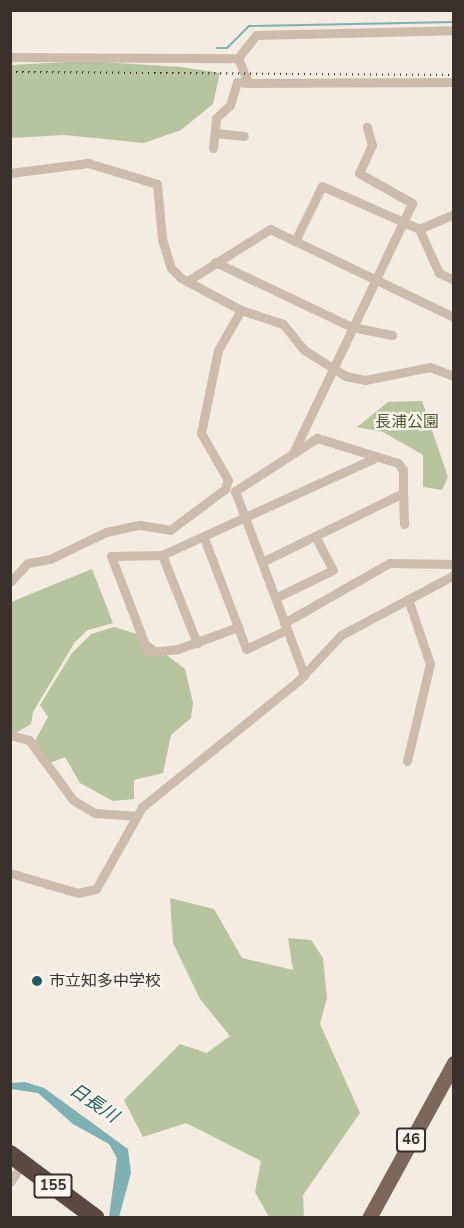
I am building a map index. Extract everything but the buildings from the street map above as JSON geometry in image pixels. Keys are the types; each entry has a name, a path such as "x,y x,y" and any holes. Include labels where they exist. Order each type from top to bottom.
{"highway":[{"name":"155","path":"17,1159 96,1218"}],"main road":[{"name":"46","path":"369,1218 453,1064"}],"street":[{"path":"238,58 256,35 453,30"},
{"path":"10,57 238,58"},
{"path":"238,58 248,83"},
{"path":"213,148 216,118 230,105 237,82 453,82"},
{"path":"292,455 412,203 359,173 372,144 367,127"},
{"path":"215,133 244,136"},
{"path":"10,173 88,163 157,184 162,239 171,268 189,280 241,310 283,324 304,350 332,369 356,379 430,367 453,376"},
{"path":"295,240 322,186 402,224 419,229 453,214"},
{"path":"189,280 270,229 453,317"},
{"path":"419,229 439,273 453,280"},
{"path":"215,262 352,327 392,335"},
{"path":"10,582 28,563 50,559 106,532 140,525 170,530 225,489 228,480 201,433 219,350 241,310"},
{"path":"304,675 235,491 249,477 292,455 317,438 398,463 403,493 404,524"},
{"path":"238,627 197,643 148,652 111,556 162,555 248,521 377,457"},
{"path":"262,562 403,493"},
{"path":"276,598 333,570 315,536"},
{"path":"204,538 246,649 389,563 453,564"},
{"path":"162,555 197,643"},
{"path":"10,873 78,892 96,889 134,816 304,675 341,635 453,578"},
{"path":"407,761 429,664 408,599"},
{"path":"10,735 29,740 72,800 95,813 134,816"},
{"path":"10,1182 17,1159"}],"green space":[{"path":"86,61 181,67 220,73 213,104 181,130 144,143 65,135 11,138 10,65"},
{"name":"長浦公園","path":"422,401 448,477 442,490 423,487 423,455 383,432 357,427 388,402"},
{"path":"92,569 113,623 88,630 75,642 33,712 31,724 11,736 11,602"},
{"path":"114,627 140,635 185,669 193,703 191,718 171,735 163,773 134,780 134,799 113,801 80,783 65,757 50,763 35,741 48,717 40,705 72,653 91,634"},
{"path":"170,898 214,909 242,958 293,970 288,938 311,940 323,958 327,998 320,1024 360,1113 303,1195 304,1217 269,1217 255,1192 261,1161 186,1123 143,1137 124,1100 180,1044 207,1053 230,1036 200,999 173,943"}],"water":[{"path":"25,1082 44,1088 128,1149 131,1173 119,1217 109,1217 117,1158 109,1144 73,1124 38,1093 11,1089 11,1083"}],"waterway":[{"path":"217,48 227,48 249,26 454,22"}],"railway":[{"path":"10,72 454,75"}],"place":[{"name":"市立知多中学校","path":"37,981"}],"water label":[{"name":"日長川","path":"94,1103"}]}
